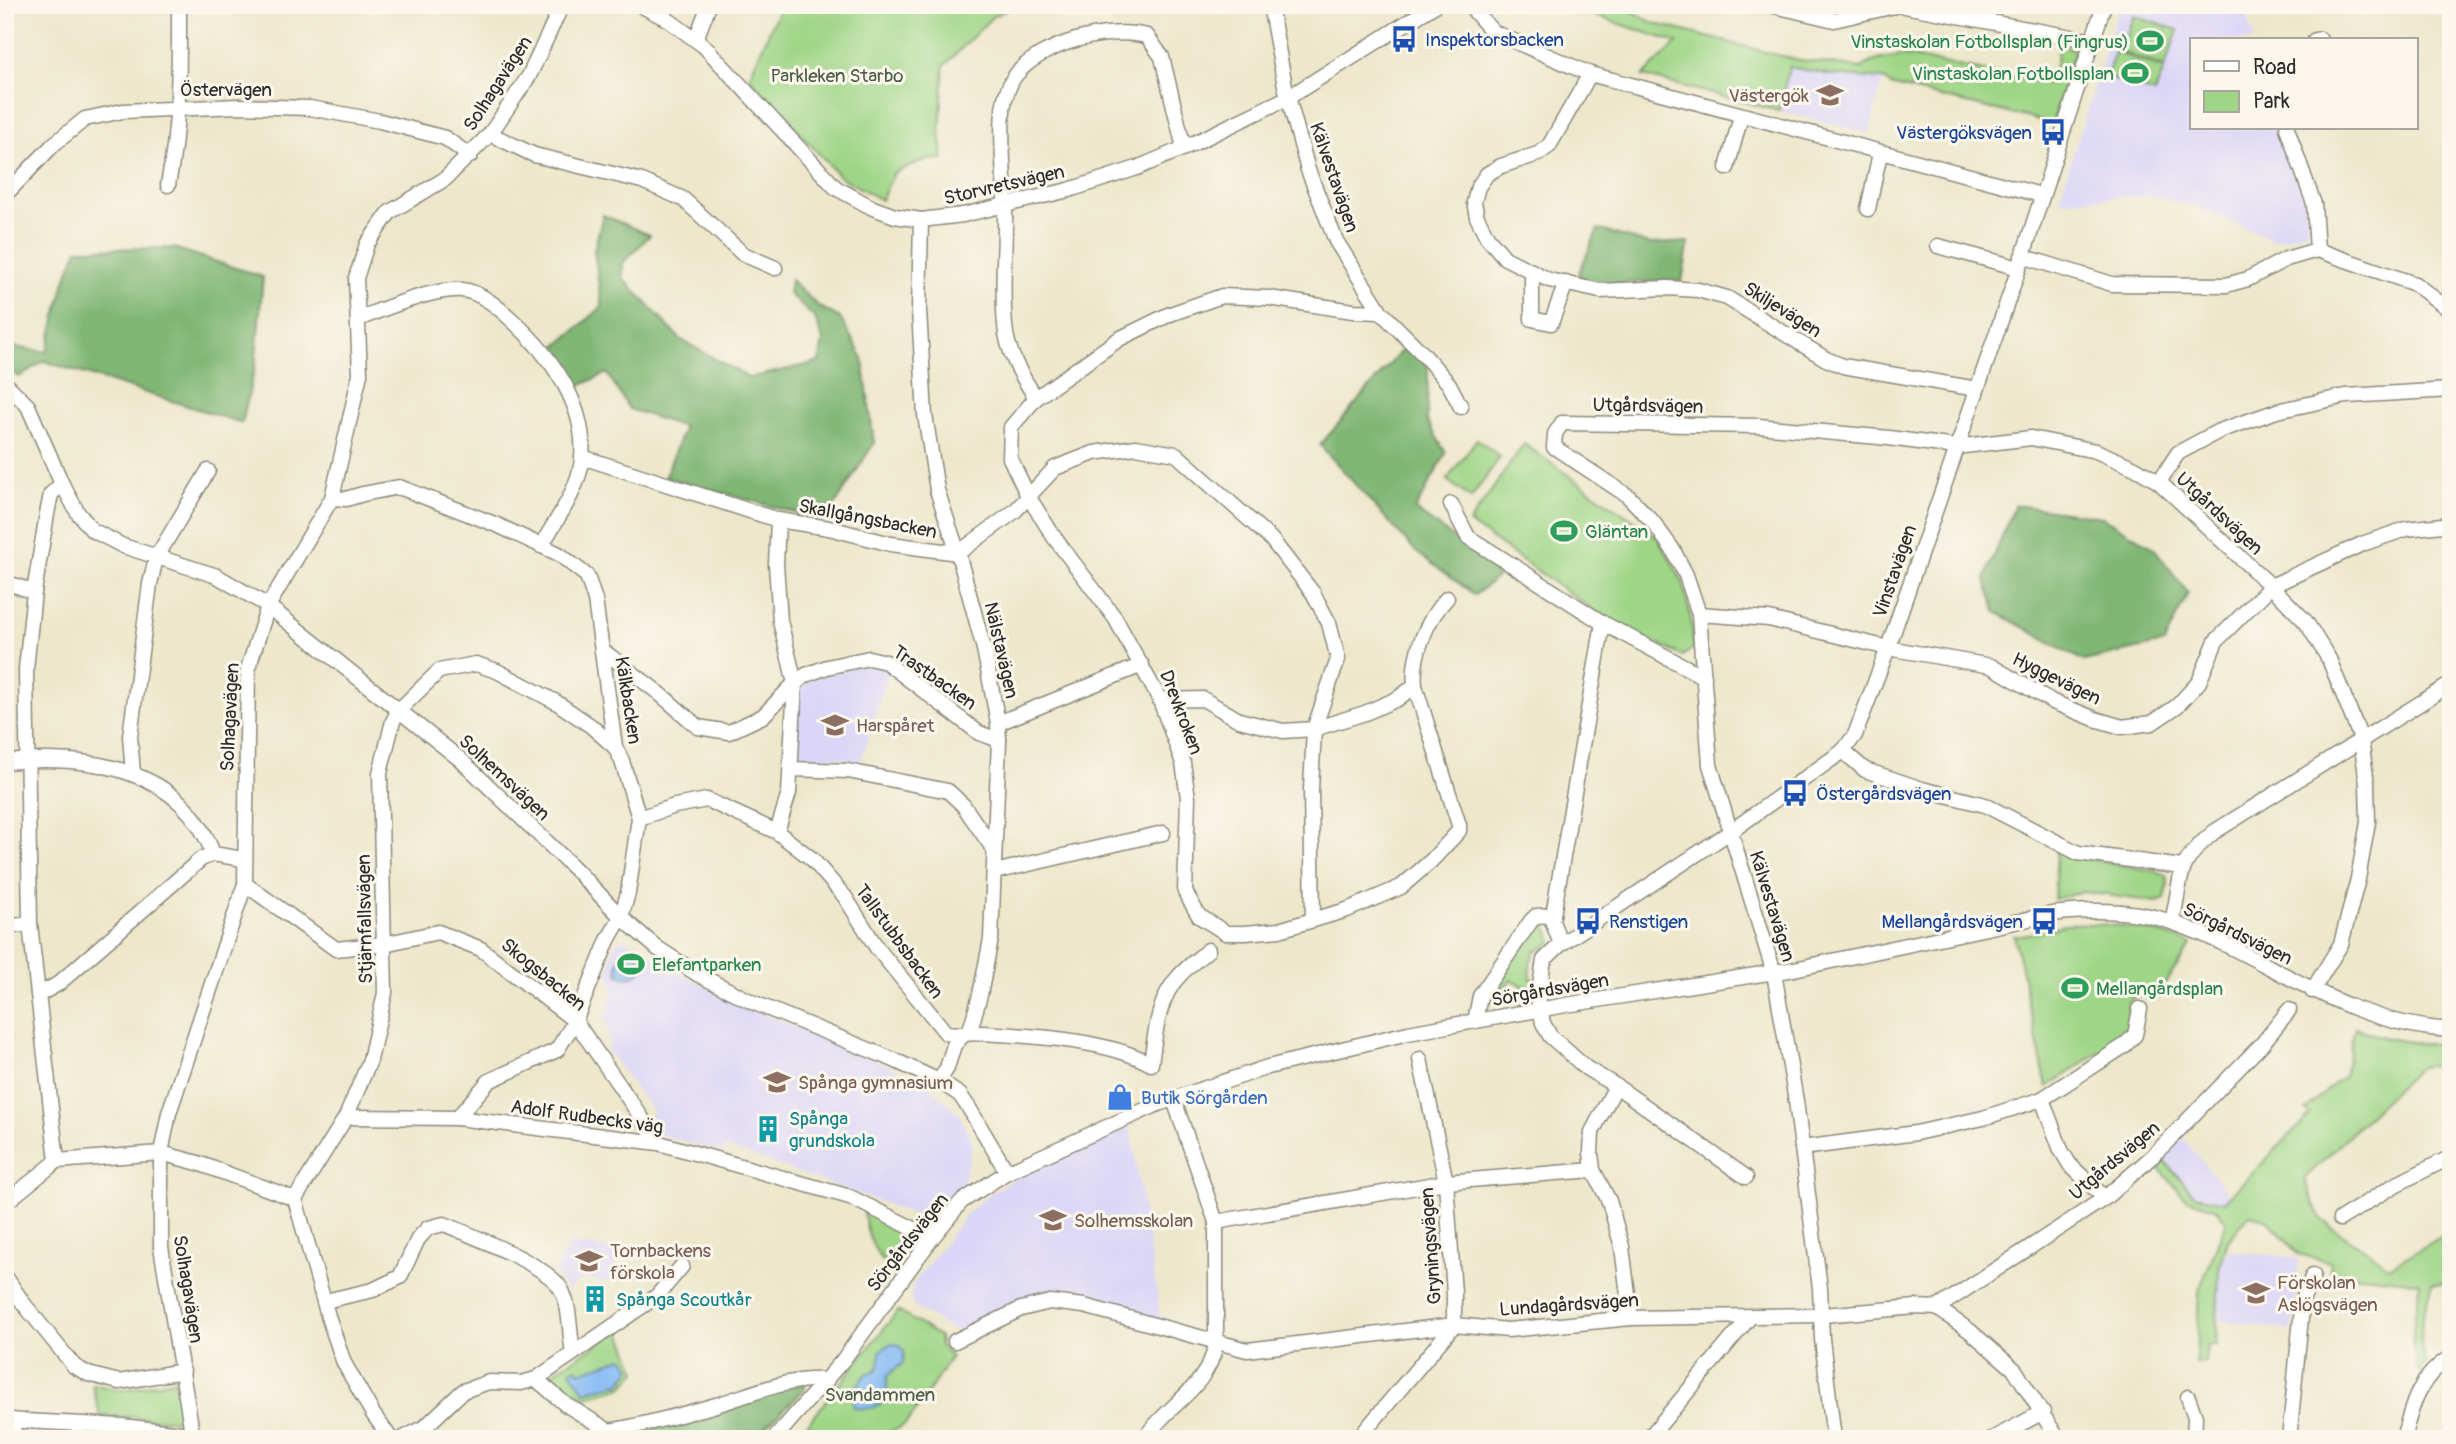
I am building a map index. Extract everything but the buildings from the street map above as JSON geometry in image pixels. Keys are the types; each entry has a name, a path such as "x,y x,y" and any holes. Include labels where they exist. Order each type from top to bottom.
{"street":[{"path":"168,185 179,108 179,5"},
{"name":"Solhagavägen","path":"191,1436 183,1371 161,1247 160,1153 169,1113 244,884 248,669 268,606 332,498 359,374 356,278 367,244 390,212 445,180 490,134 534,67 562,5"},
{"name":"Storvretsvägen","path":"640,5 696,39 836,188 873,208 895,216 921,220 963,215 1006,205 1069,190 1125,172 1184,148 1289,97"},
{"path":"696,39 709,5"},
{"name":"Kälvestavägen","path":"1270,5 1289,97 1308,170 1331,231 1381,312 1449,384 1461,407"},
{"path":"1289,97 1435,5"},
{"path":"1469,5 1493,32 1590,74 2041,195"},
{"path":"1771,5 1834,20 1899,5 2093,41"},
{"name":"Vinstavägen","path":"1539,1010 1538,998 1544,960 1561,944 1730,832 1843,751 1854,735 1888,648 1977,389 2104,5"},
{"path":"1036,398 1016,368 1005,327 1006,205 1002,166 1003,108 1014,77 1042,52 1081,39 1129,31 1147,36 1161,58 1184,148"},
{"name":"Skiljevägen","path":"1590,74 1549,146 1538,154 1501,166 1487,174 1478,187 1474,202 1477,217 1487,237 1505,258 1549,280 1600,291 1667,288 1698,290 1727,298 1826,359 1843,366 1977,389"},
{"name":"Östervägen","path":"5,195 54,144 85,119 123,111 239,106 310,108 380,121 445,138 470,156"},
{"path":"1727,168 1741,116"},
{"path":"2288,130 2314,204 2317,250"},
{"path":"490,134 534,155 642,181 683,199 743,254 775,268"},
{"path":"1868,209 1880,153"},
{"name":"Nälstavägen","path":"921,220 919,310 925,415 937,490 958,553 984,649 999,740 991,939 983,984 971,1027 954,1045 947,1068 939,1081"},
{"path":"1938,246 2112,284 2226,285 2248,279 2286,259 2317,250 2415,284 2451,311"},
{"path":"1532,271 1532,319 1551,323 1566,283"},
{"path":"359,319 397,303 463,290 494,303 536,342 562,379 579,423 582,457 579,474 565,505 541,546"},
{"name":"Drevkroken","path":"1381,312 1340,309 1269,298 1222,296 1170,314 1119,339 1036,398 1011,427 1010,458 1028,496 1054,537 1115,618 1160,699 1183,763 1188,798 1185,892 1199,916 1226,933 1279,930 1347,910 1401,887 1431,861 1459,831 1415,686 1415,659 1437,608 1447,598"},
{"name":"Solhemsvägen","path":"5,383 28,406 62,484 78,513 92,530 123,546 217,576 268,606 461,760 621,917 657,948 699,975 752,1002 894,1059 939,1081 960,1095 970,1108 1007,1172"},
{"path":"2159,482 2178,453 2219,431 2277,411 2346,396 2451,390"},
{"name":"Utgårdsvägen","path":"1554,447 1555,434 1562,423 1759,426 1956,447 2031,438 2096,451 2159,482 2306,622 2329,659 2361,739 2367,783 2368,822 2358,878 2341,944 2312,991"},
{"name":"Skallgångsbacken","path":"582,457 779,520 829,528 891,544 958,553 1015,511 1055,468 1094,453 1136,447 1175,454 1215,487 1271,540 1313,593 1329,623 1338,659 1314,729 1311,790 1312,920"},
{"name":"Kälvestavägen","path":"1554,447 1628,496 1653,522 1681,567 1699,614 1710,765 1774,973 1796,1101 1823,1315 1822,1339 1834,1439"},
{"path":"133,773 130,736 141,645 156,558 208,471"},
{"path":"57,1161 40,993 30,924 26,669 34,592 51,494 62,484"},
{"name":"Kälkbacken","path":"332,498 346,499 399,486 497,525 559,554 587,576 595,600 615,747 622,761 639,818 628,893 621,917 608,940 575,1021 557,1049 489,1081 457,1118"},
{"path":"1451,503 1468,537 1603,622 1704,677"},
{"path":"777,832 789,793 795,683 780,621 776,564 779,520"},
{"name":"Hyggevägen","path":"1699,614 1769,619 1888,648 1991,666 2053,702 2122,727 2151,723 2177,706 2199,682 2216,640 2271,586 2362,544 2406,529 2451,524"},
{"path":"5,582 34,592"},
{"path":"1561,944 1552,921 1603,622"},
{"name":"Trastbacken","path":"602,650 659,693 698,727 729,732 763,716 806,675 827,667 869,658 886,662 979,733 999,740"},
{"name":"Stjärnfallsvägen","path":"295,1199 346,1117 370,1060 385,993 380,773 393,721 399,710 439,671 476,664 533,689 591,726 615,747"},
{"path":"998,723 1142,665"},
{"path":"2172,922 2182,867 2194,848 2214,832 2451,684"},
{"path":"1160,699 1203,699 1240,720 1283,731 1314,729 1397,699 1415,686"},
{"path":"591,726 610,717"},
{"path":"1843,751 1865,770 1922,789 1985,805 2078,853 2182,867"},
{"path":"5,762 74,760 133,773 176,798 205,832 213,853"},
{"path":"790,769 848,771 948,791 962,804 994,850"},
{"name":"Tallstubbsbacken","path":"639,818 675,806 707,800 777,832 812,859 845,897 877,948 946,1033 962,1035"},
{"path":"994,872 1163,833"},
{"path":"40,993 58,984 192,866 213,853 243,859"},
{"name":"Skogsbacken","path":"244,884 336,949 384,944 438,932 481,949 575,1021 659,1143"},
{"name":"Sörgårdsvägen","path":"774,1439 827,1380 961,1202 1007,1172 1173,1097 1314,1055 1408,1033 1475,1021 1774,973 2052,914 2112,911 2172,922 2351,1009 2425,1029 2451,1030"},
{"path":"1475,1021 1480,996 1531,921 1536,916 1553,915"},
{"path":"5,927 30,924"},
{"path":"962,1035 981,1033 1066,1041 1133,1054 1151,1063 1156,1027 1165,998 1177,977 1208,950"},
{"path":"1802,1148 1916,1133 1983,1118 2042,1099 2124,1046 2135,1035 2140,1009"},
{"path":"1539,1010 1550,1036 1586,1068 1746,1177"},
{"name":"Utgårdsvägen","path":"1937,1308 2105,1198 2154,1155 2262,1044 2290,1010"},
{"name":"Gryningsvägen","path":"1358,1439 1454,1325 1446,1182 1420,1059"},
{"path":"1616,1086 1592,1132 1593,1170 1609,1201 1622,1247 1631,1318"},
{"path":"1144,1439 1200,1382 1212,1362 1216,1343 1216,1222 1173,1097"},
{"path":"2042,1099 2061,1150 2070,1165 2105,1198"},
{"name":"Adolf Rudbecks väg","path":"346,1117 457,1118 659,1143 850,1197 932,1238"},
{"path":"5,1203 57,1161 160,1153 198,1163 295,1199 344,1363 373,1415 391,1439"},
{"path":"2340,1219 2395,1185 2451,1157"},
{"path":"1216,1222 1446,1182 1593,1170"},
{"path":"325,1301 373,1290 400,1277 418,1239 428,1228 444,1224 545,1272 561,1288 568,1310 573,1353"},
{"path":"402,1439 425,1427 463,1391 489,1382 521,1383 536,1379 617,1326 657,1296 682,1266"},
{"path":"2289,1439 2303,1298 2313,1275"},
{"path":"5,1276 74,1366 88,1374 119,1382 183,1371"},
{"name":"Lundagårdsvägen","path":"955,1341 1021,1308 1050,1302 1084,1306 1247,1350 1454,1325 1508,1330 1631,1318 1823,1315 1916,1307 1937,1308"},
{"path":"1937,1308 1970,1331 2015,1370 2058,1439"},
{"path":"1648,1439 1750,1317"},
{"path":"2403,1439 2415,1395 2438,1364 2451,1357"},
{"path":"536,1379 565,1404 609,1431 715,1405 777,1384 810,1378 827,1380"},
{"path":"2188,1397 2195,1417 2194,1439"},
{"path":"1992,1439 2043,1412"},
{"path":"14,1439 9,1420 122,1433 191,1436"}],"shaded area":[{"path":"2120,5 2234,5 2247,17 2253,38 2190,38 2190,130 2283,130 2308,212 2307,231 2274,240 2193,206 2149,196 2059,200"},
{"name":"Västergök","path":"1788,67 1832,75 1883,79 1869,133 1779,111"},
{"name":"Harspåret","path":"869,662 889,669 859,768 852,767 853,761 824,756 820,765 796,764 798,694 808,680"},
{"name":"Spånga gymnasium","path":"623,939 641,947 672,969 746,1007 869,1057 930,1086 959,1114 970,1137 972,1149 962,1185 923,1217 726,1147 723,1153 659,1134 660,1127 650,1122 652,1111 607,1049 611,1043 605,1036 610,1033 604,1021 614,989 608,970 616,941"},
{"name":"Solhemsskolan","path":"1130,1125 1161,1320 1094,1303 1040,1297 1019,1301 959,1331 952,1330 915,1307 911,1302 912,1286 969,1211 1012,1180"},
{"path":"2183,1139 2230,1195 2224,1202 2195,1197 2162,1159"},
{"name":"Tornbackens förskola","path":"570,1243 618,1250 613,1282 581,1279 567,1291 555,1272"},
{"name":"Förskolan Aslögsvägen","path":"2229,1251 2299,1258 2292,1331 2215,1319 2217,1268"}],"green space":[{"name":"Parkleken Starbo","path":"781,5 1017,5 993,16 944,66 940,132 943,159 924,160 894,173 881,200 839,176 749,77"},
{"path":"1583,5 1622,5 1653,23 1793,59 1861,68 1882,59 1907,56 2052,84 2059,43 2075,50 2052,123 1890,85 1883,79 1832,75 1789,67 1779,111 1643,76 1677,43 1593,15"},
{"name":"Vinstaskolan Fotbollsplan (Fingrus)","path":"2133,16 2178,30 2165,67 2121,52"},
{"name":"Vinstaskolan Fotbollsplan","path":"2115,52 2164,69 2155,93 2106,77"},
{"path":"603,215 650,235 623,263 623,278 680,339 749,378 819,362 823,340 815,318 789,294 791,280 818,306 840,318 863,358 874,443 825,521 665,477 684,427 629,409 607,373 573,389 552,350 602,307 594,250"},
{"path":"1598,229 1649,244 1689,242 1682,281 1608,283 1577,277"},
{"path":"174,248 263,277 255,367 242,423 44,361 19,377 5,367 5,346 47,352 65,281 78,249"},
{"path":"1408,343 1428,367 1427,421 1446,453 1415,510 1502,573 1475,595 1416,552 1320,445"},
{"path":"1477,439 1500,457 1471,498 1447,480"},
{"name":"Gläntan","path":"1524,444 1658,538 1683,582 1694,648 1682,656 1603,617 1469,523"},
{"path":"2015,505 2102,517 2154,548 2188,593 2164,643 2084,661 1996,612 1985,578"},
{"path":"2057,849 2076,857 2166,875 2168,883 2165,899 2157,902 2084,892 2054,899"},
{"path":"1545,923 1553,941 1539,951 1536,950 1530,962 1531,979 1535,979 1535,984 1530,990 1522,991 1521,985 1511,980 1501,993 1501,998 1486,1000 1534,924"},
{"path":"2064,924 2129,927 2192,944 2153,1001 2143,995 2134,997 2128,1003 2129,1032 2047,1087 2014,936 2048,931"},
{"path":"2355,1027 2389,1039 2451,1045 2451,1068 2418,1068 2304,1179 2322,1219 2389,1267 2451,1231 2451,1284 2432,1283 2424,1313 2421,1344 2426,1364 2419,1372 2414,1347 2420,1282 2330,1273 2330,1262 2298,1254 2268,1220 2249,1215 2228,1241 2219,1269 2216,1345 2207,1346 2205,1362 2196,1363 2199,1290 2227,1221 2215,1208 2186,1199 2158,1167 2164,1160 2195,1196 2224,1202 2310,1115 2306,1110 2344,1077"},
{"path":"864,1211 907,1233 905,1247 888,1266 871,1241"},
{"name":"Svandammen","path":"898,1311 939,1336 940,1345 951,1357 910,1419 895,1430 871,1435 807,1432 798,1436"},
{"path":"620,1330 637,1372 622,1387 573,1401 547,1376"},
{"path":"175,1380 182,1421 100,1415 92,1384 122,1390"},
{"path":"805,1383 805,1389 753,1439 617,1439 779,1389"}],"water":[{"name":"Elefantparken","path":"624,952 633,952 644,961 644,968 639,973 629,977 619,975 617,964"},
{"path":"890,1344 899,1345 904,1351 903,1363 887,1376 884,1398 881,1403 871,1408 854,1407 853,1398 857,1386 866,1375 877,1369 880,1351"},
{"path":"626,1359 631,1370 620,1383 584,1392 571,1370 577,1368 579,1372"}],"place":[{"name":"Inspektorsbacken","path":"1404,39"},
{"name":"Vinstaskolan Fotbollsplan (Fingrus)","path":"2150,41"},
{"name":"Vinstaskolan Fotbollsplan","path":"2135,73"},
{"name":"Västergök","path":"1830,95"},
{"name":"Västergöksvägen","path":"2053,132"},
{"name":"Gläntan","path":"1564,531"},
{"name":"Harspåret","path":"835,725"},
{"name":"Östergårdsvägen","path":"1795,793"},
{"name":"Renstigen","path":"1588,921"},
{"name":"Mellangårdsvägen","path":"2044,921"},
{"name":"Elefantparken","path":"631,964"},
{"name":"Mellangårdsplan","path":"2075,988"},
{"name":"Spånga gymnasium","path":"777,1082"},
{"name":"Butik Sörgården","path":"1120,1097"},
{"name":"Spånga grundskola","path":"768,1129"},
{"name":"Solhemsskolan","path":"1053,1220"},
{"name":"Tornbackens förskola","path":"589,1261"},
{"name":"Förskolan Aslögsvägen","path":"2256,1293"},
{"name":"Spånga Scoutkår","path":"595,1299"}]}
